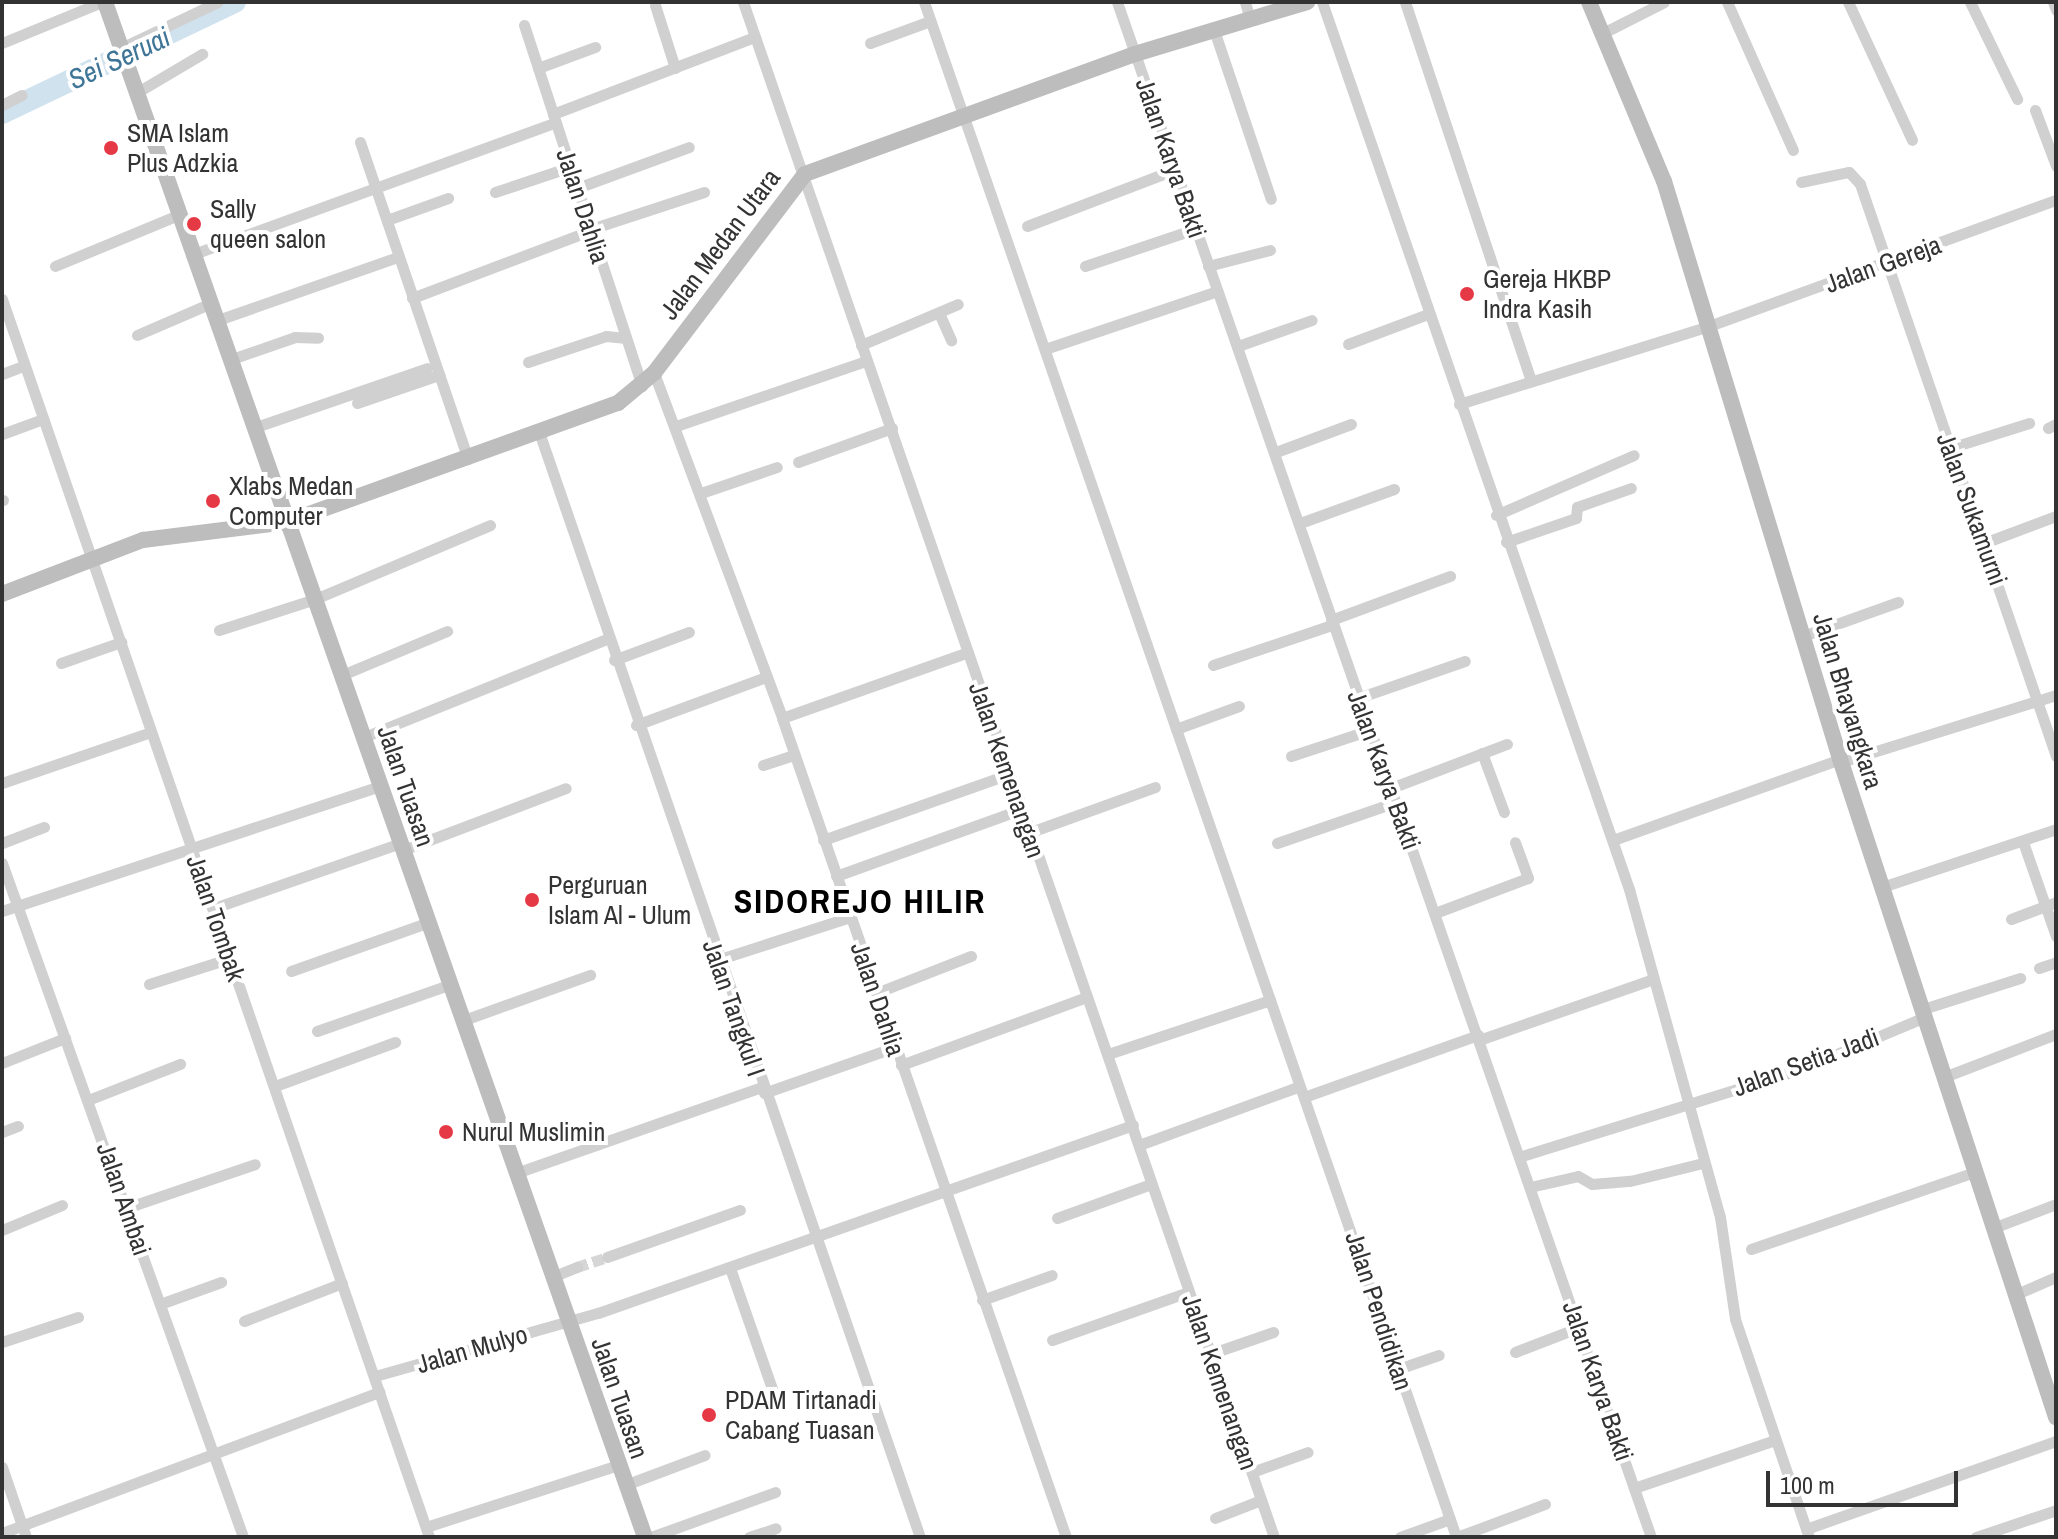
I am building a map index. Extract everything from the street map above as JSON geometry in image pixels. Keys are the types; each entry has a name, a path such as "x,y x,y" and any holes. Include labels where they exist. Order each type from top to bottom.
{"street":[{"path":"2,43 103,2"},
{"name":"Jalan Tuasan","path":"103,2 645,1537"},
{"path":"121,50 218,2"},
{"name":"Jalan Kemenangan","path":"743,2 805,174 866,361 892,428 1019,810 1133,1125 1274,1537"},
{"path":"924,2 1302,1091"},
{"name":"Jalan Karya Bakti","path":"1117,2 1651,1537"},
{"path":"1245,2 1250,19"},
{"name":"Jalan Medan Utara","path":"2,594 93,556 143,540 287,522 602,411 642,386 654,373 805,174 1135,54 1307,2"},
{"path":"1322,2 1496,515 1613,840 1703,1163 1735,1319 1808,1533 2056,1441"},
{"path":"1405,2 1531,381"},
{"name":"Jalan Bhayangkara","path":"1589,2 1664,181 1841,760 2055,1413"},
{"path":"1603,33 1664,2"},
{"path":"1727,2 1793,150"},
{"path":"1848,2 1912,140"},
{"path":"1970,2 2017,99"},
{"path":"2053,2 2056,10"},
{"path":"655,5 675,68"},
{"path":"870,43 930,21"},
{"name":"Jalan Dahlia","path":"524,25 642,386"},
{"path":"1214,30 1271,199"},
{"path":"191,255 376,187 755,37"},
{"path":"538,68 595,47"},
{"path":"133,85 202,54"},
{"path":"2,105 22,95"},
{"path":"2035,110 2056,166"},
{"path":"360,142 468,459"},
{"path":"577,188 689,147"},
{"path":"495,192 570,167"},
{"path":"1027,226 1174,170"},
{"name":"Jalan Sukamurni","path":"1801,182 1855,175 2056,756"},
{"path":"412,298 592,230 704,192"},
{"path":"387,220 448,198"},
{"name":"Jalan Gereja","path":"1459,404 1709,326 2056,200"},
{"path":"55,266 178,215"},
{"path":"1085,266 1195,229"},
{"path":"1208,266 1270,250"},
{"path":"215,321 398,257"},
{"path":"1045,349 1217,291"},
{"name":"Jalan Tombak","path":"2,299 427,1532"},
{"path":"137,335 209,304"},
{"path":"861,345 958,304"},
{"path":"939,313 951,340"},
{"path":"1348,344 1428,314"},
{"path":"1238,346 1312,320"},
{"path":"528,362 606,336 626,338"},
{"path":"229,360 295,337 318,338"},
{"path":"676,426 866,361"},
{"path":"2,374 23,366"},
{"path":"253,428 427,368"},
{"name":"Jalan Dahlia","path":"654,373 782,718 1066,1537"},
{"path":"357,403 439,375"},
{"path":"2,434 43,419"},
{"path":"1950,448 2029,423"},
{"path":"1276,452 1351,424"},
{"path":"798,462 892,428"},
{"name":"Jalan Tangkul I","path":"539,432 717,960 920,1537"},
{"path":"1496,515 1634,455"},
{"path":"701,493 777,467"},
{"path":"1506,542 1576,518 1577,507 1631,488"},
{"path":"1300,523 1394,489"},
{"path":"1984,543 2056,516"},
{"path":"219,630 315,599 490,525"},
{"path":"1213,665 1450,576"},
{"path":"1803,636 1898,602"},
{"path":"342,675 447,631"},
{"path":"614,660 689,632"},
{"path":"364,737 607,639"},
{"path":"61,663 121,642"},
{"path":"782,718 968,652"},
{"path":"1358,698 1465,661"},
{"path":"636,725 766,677"},
{"path":"1613,840 1841,760 2056,695"},
{"path":"1176,729 1239,706"},
{"path":"1291,756 1370,730"},
{"path":"2,783 151,732"},
{"path":"1391,788 1507,744"},
{"path":"1482,753 1504,812"},
{"path":"763,765 794,755"},
{"path":"823,840 1007,775"},
{"path":"2,911 191,845 381,786"},
{"path":"1028,833 1155,787"},
{"path":"214,908 566,788"},
{"path":"1277,843 1396,802"},
{"path":"836,876 1019,810"},
{"path":"2,843 44,827"},
{"path":"1882,887 2056,829"},
{"path":"1435,913 1528,878 1515,842"},
{"path":"2023,842 2051,904 2056,936"},
{"name":"Jalan Ambai","path":"2,863 243,1537"},
{"path":"2011,919 2051,904"},
{"path":"717,960 850,917"},
{"path":"291,971 429,922"},
{"path":"876,993 971,956"},
{"path":"149,984 231,958"},
{"path":"2039,968 2056,962"},
{"path":"464,1020 590,975"},
{"name":"Jalan Setia Jadi","path":"1519,1157 1686,1101 1801,1069 1924,1013 2020,978"},
{"path":"1139,1145 1653,979"},
{"path":"317,1031 451,984"},
{"path":"901,1065 1087,997"},
{"path":"1108,1054 1270,1000"},
{"path":"1944,1077 2056,1034"},
{"path":"2,1063 65,1038"},
{"path":"275,1086 395,1042"},
{"path":"516,1173 895,1047"},
{"path":"88,1100 180,1064"},
{"name":"Jalan Pendidikan","path":"1302,1091 1456,1537"},
{"name":"Jalan Mulyo","path":"375,1376 569,1322 945,1194 1133,1125"},
{"path":"2,1132 18,1126"},
{"path":"1530,1187 1578,1176 1592,1184 1630,1181 1703,1163"},
{"path":"126,1208 255,1164"},
{"path":"1751,1249 1974,1172"},
{"path":"1057,1218 1151,1184"},
{"path":"1993,1228 2056,1204"},
{"path":"2,1230 62,1205"},
{"path":"607,1257 740,1210"},
{"path":"552,1277 577,1267"},
{"path":"730,1268 775,1397"},
{"path":"982,1300 1052,1275"},
{"path":"2014,1295 2056,1277"},
{"path":"160,1304 221,1282"},
{"path":"244,1321 342,1283"},
{"path":"1052,1340 1188,1292"},
{"path":"2,1342 78,1317"},
{"path":"1515,1352 1580,1327"},
{"path":"1210,1354 1273,1332"},
{"path":"1398,1369 1439,1355"},
{"path":"2,1533 24,1532 213,1453 380,1392"},
{"path":"1634,1488 1775,1440"},
{"path":"1252,1472 1308,1452"},
{"path":"625,1485 705,1455"},
{"path":"427,1532 618,1465"},
{"path":"2,1467 24,1532"},
{"path":"651,1537 775,1492"},
{"path":"1215,1518 1261,1500"},
{"path":"1456,1537 1545,1504"},
{"path":"1976,1537 2056,1510"},
{"path":"1400,1537 1450,1519"},
{"path":"749,1537 776,1528"}],"waterway":[{"name":"Sei Seruai","path":"2,113 235,2"}],"tunnel":[{"path":"577,1267 607,1257"}],"place":[{"name":"SMA Islam Plus Adzkia","path":"111,148"},
{"name":"Sally queen salon","path":"194,224"},
{"name":"Gereja HKBP Indra Kasih","path":"1467,294"},
{"name":"Xlabs Medan Computer","path":"213,501"},
{"name":"Perguruan Islam Al - Ulum","path":"532,900"},
{"name":"Nurul Muslimin","path":"446,1132"},
{"name":"PDAM Tirtanadi Cabang Tuasan","path":"709,1415"}],"district":[{"name":"SIDOREJO HILIR","path":"860,902"}]}
